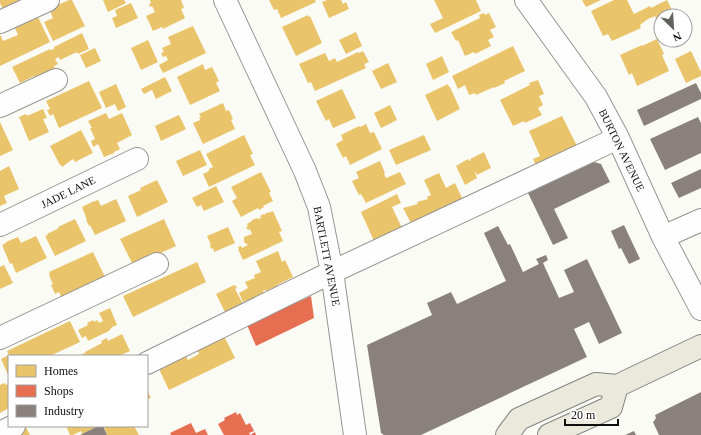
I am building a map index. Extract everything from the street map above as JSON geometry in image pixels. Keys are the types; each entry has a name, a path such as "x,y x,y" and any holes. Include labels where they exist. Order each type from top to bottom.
{"main road":[{"path":"506,435 519,419 596,384 617,386 701,346"},
{"path":"549,435 611,407 617,386"}],"street":[{"path":"0,22 48,0"},
{"name":"BARTLETT AVENUE","path":"225,0 305,171 319,207 332,272 355,435"},
{"name":"BURTON AVENUE","path":"526,0 596,97 618,138 663,237 701,309"},
{"path":"0,106 56,80"},
{"path":"148,363 332,272 618,138"},
{"name":"JADE LANE","path":"0,225 137,159"},
{"path":"663,237 701,220"},
{"path":"0,338 157,264"},
{"path":"0,433 12,427"}],"building: Homes":[{"path":"0,0 26,0 4,12"},
{"path":"72,0 85,26 53,41 44,22 53,18 49,9"},
{"path":"103,0 124,0 126,3 108,12"},
{"path":"150,0 181,0 184,8 181,9 185,18 163,29 162,27 153,31 146,16 155,12 152,6 150,7"},
{"path":"269,0 315,0 316,2 281,18 277,9 274,10"},
{"path":"327,0 341,0 343,4 346,2 349,9 329,18 322,2"},
{"path":"434,0 476,0 481,11 435,33 430,24 443,18"},
{"path":"582,0 601,0 586,7"},
{"path":"614,0 627,0 634,14 667,0 671,8 653,8 653,17 640,25 641,28 612,41 608,34 603,36 591,11"},
{"path":"131,3 138,18 116,28 112,18 117,16 115,10"},
{"path":"484,13 485,15 489,13 496,27 490,30 494,37 488,40 491,46 475,54 474,52 465,56 458,40 456,41 451,32 480,18 479,15"},
{"path":"37,15 50,42 0,66 0,34 3,41 18,35 14,26"},
{"path":"308,15 308,17 310,16 322,43 296,56 282,27"},
{"path":"193,26 206,53 163,73 159,65 168,60 166,56 163,57 161,53 164,52 162,48 171,44 168,37"},
{"path":"356,32 362,46 346,54 339,40"},
{"path":"82,33 89,49 78,54 77,52 60,60 59,57 55,59 58,64 54,66 55,68 35,78 34,76 20,83 12,67 50,49 54,49 54,47"},
{"path":"148,40 158,62 141,70 131,48"},
{"path":"653,41 653,48 661,48 664,54 662,55 669,71 637,86 632,73 629,75 620,55"},
{"path":"513,46 525,71 504,81 505,83 476,95 475,93 469,95 465,85 458,89 452,76"},
{"path":"95,48 101,61 86,68 80,55"},
{"path":"363,51 369,62 364,64 366,68 315,91 311,82 308,83 299,64 325,53 329,61 335,58 337,62"},
{"path":"691,51 701,72 701,76 686,83 675,59"},
{"path":"442,56 449,72 433,80 426,64"},
{"path":"388,63 397,82 381,89 372,71"},
{"path":"203,64 205,70 212,67 219,81 216,83 220,91 190,105 177,77"},
{"path":"165,77 172,91 156,99 152,90 144,94 141,89"},
{"path":"538,80 544,94 539,96 543,105 538,108 542,115 525,123 524,121 513,126 500,100 530,85 529,83"},
{"path":"89,81 102,108 59,128 53,114 50,116 47,110 50,109 46,101"},
{"path":"116,84 126,107 118,111 115,104 106,108 99,92"},
{"path":"448,84 460,109 437,121 425,95"},
{"path":"342,89 356,118 333,128 329,119 326,121 316,101"},
{"path":"223,103 226,111 229,110 235,129 203,144 193,123 200,120 199,118 201,117 199,114"},
{"path":"390,105 397,120 381,128 374,113"},
{"path":"43,109 47,118 43,119 49,132 29,141 19,117 26,114 27,116"},
{"path":"106,113 109,119 122,113 132,135 117,143 120,149 104,157 98,144 93,147 91,141 95,139 88,121"},
{"path":"179,115 186,129 161,141 155,126"},
{"path":"562,116 578,148 538,170 533,159 540,156 529,131"},
{"path":"0,122 13,150 0,156"},
{"path":"366,124 370,133 374,132 382,149 350,165 346,156 343,158 336,144 343,140 341,135"},
{"path":"81,130 93,153 75,162 73,159 62,167 50,146"},
{"path":"244,135 253,154 250,155 255,165 209,187 203,174 213,167 206,154"},
{"path":"424,135 431,150 396,165 389,150"},
{"path":"200,150 207,165 183,176 176,161"},
{"path":"484,152 491,168 477,175 475,172 477,178 465,185 456,166 468,159 469,161 471,160 470,159"},
{"path":"380,161 386,178 400,172 406,184 366,203 361,194 359,195 352,181 359,178 356,172"},
{"path":"9,166 19,189 4,196 7,203 0,206 0,171"},
{"path":"261,172 271,192 269,193 273,201 263,206 264,207 259,210 258,208 241,217 232,201 237,198 231,187"},
{"path":"439,173 446,188 455,183 464,202 412,225 403,208 418,204 417,202 428,199 427,197 431,195 424,180"},
{"path":"157,180 168,202 137,217 128,196 141,190 140,188"},
{"path":"216,186 224,202 204,211 201,205 197,207 192,198"},
{"path":"397,194 401,203 392,207 402,228 374,241 361,212"},
{"path":"116,199 126,221 95,235 86,220 82,207 98,200 101,206"},
{"path":"273,211 282,231 279,232 283,241 243,260 238,247 241,246 242,248 248,245 244,242 244,237 252,234 250,229 248,230 246,227 248,226 247,224 252,220 261,218 260,216 265,215 268,212"},
{"path":"75,219 86,241 55,256 45,236 59,228 58,227"},
{"path":"164,219 176,246 154,256 153,254 132,263 120,239"},
{"path":"228,227 235,243 214,252 213,248 211,249 207,236"},
{"path":"36,236 47,258 16,273 12,263 10,264 2,245 18,237 21,243"},
{"path":"278,251 282,262 285,260 293,277 277,286 263,291 264,294 243,302 239,293 248,288 245,282 255,278 254,275 261,272 256,261"},
{"path":"93,252 105,277 62,299 59,292 55,294 51,285 53,284 49,272"},
{"path":"197,262 206,282 133,317 123,296"},
{"path":"4,265 13,283 0,289 0,267"},
{"path":"234,285 237,288 235,289 243,304 225,312 216,294"},
{"path":"110,308 117,325 112,327 109,331 88,341 86,336 82,338 78,330 88,325 87,323 93,320 94,322 97,320 99,323 103,321 99,313"},
{"path":"70,321 80,342 52,355 9,355 7,351"},
{"path":"122,334 130,351 121,355 80,355 102,343 101,341 107,338 108,341"},
{"path":"224,336 235,358 169,390 158,367 185,354 188,360 199,354 197,349"},
{"path":"8,356 8,375 1,359"},
{"path":"8,384 8,409 0,413 0,385"},
{"path":"148,392 151,398 148,399"},
{"path":"26,427 30,435 7,435"},
{"path":"66,427 96,427 82,434 81,431 70,435"},
{"path":"104,427 135,427 139,435 107,435"}],"building: Shops":[{"path":"311,296 314,318 256,346 247,325"},
{"path":"236,412 237,415 240,413 246,425 250,423 254,431 249,433 250,435 224,435 218,424 225,420 224,418"},
{"path":"191,423 196,433 205,429 208,435 171,435 170,433"}],"building: Industry":[{"path":"696,83 701,93 701,99 644,126 637,110"},
{"path":"698,117 701,123 701,153 665,170 650,139"},
{"path":"594,162 601,164 610,182 554,209 568,238 553,245 528,193"},
{"path":"701,169 701,188 679,198 671,183"},
{"path":"624,225 640,259 629,264 621,248 619,249 611,231"},
{"path":"498,226 508,245 510,244 523,272 539,264 536,259 546,255 548,260 543,263 559,298 574,292 564,270 587,259 622,333 599,344 589,322 574,329 587,357 421,435 384,435 381,433 367,345 432,315 427,303 451,292 457,304 506,281 484,233"},
{"path":"701,392 701,435 659,435 653,422 656,418 655,415"},
{"path":"96,427 103,427 107,435 80,435"},
{"path":"634,431 636,435 625,435"}]}
